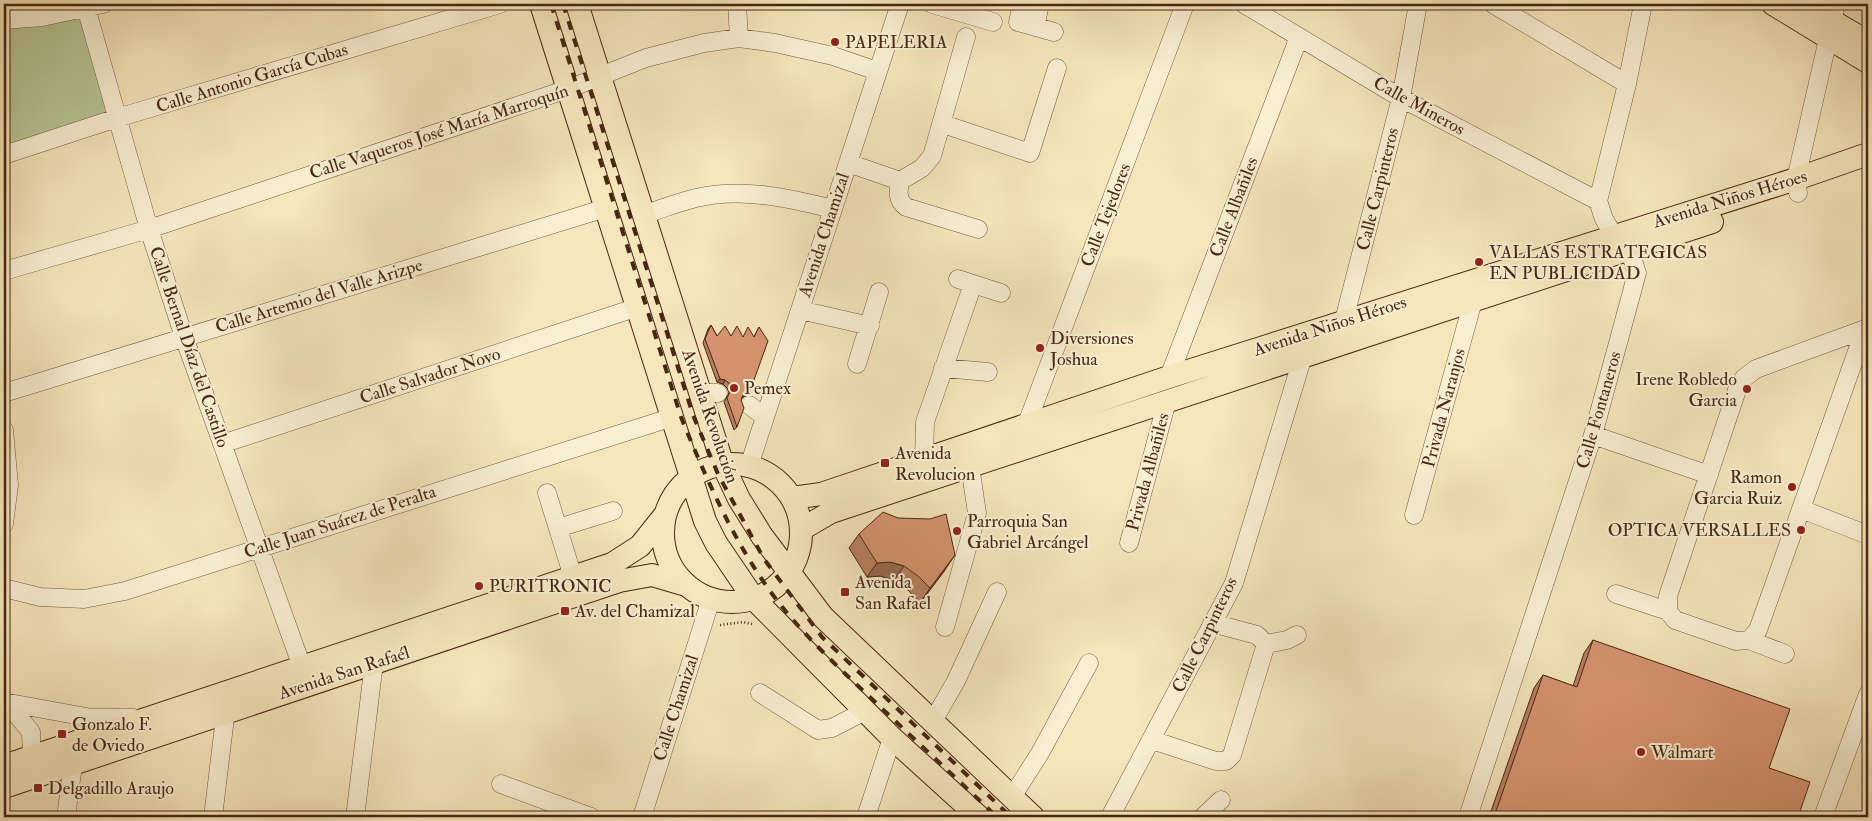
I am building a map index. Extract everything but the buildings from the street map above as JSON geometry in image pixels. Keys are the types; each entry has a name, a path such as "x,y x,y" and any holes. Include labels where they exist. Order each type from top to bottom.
{"main road":[{"name":"Avenida Revolución","path":"541,4 705,520 716,543 754,599 892,738 979,817"},
{"name":"Avenida Revolución","path":"577,4 645,214 710,393 724,464 750,518 823,618 1033,817"},
{"path":"1773,4 1832,21 1868,62"},
{"path":"1803,4 1868,42"},
{"name":"Avenida Niños Héroes","path":"1797,186 1868,154"},
{"name":"Avenida Niños Héroes","path":"792,498 821,494 1169,377 1344,322 1622,242 1797,186 1868,170"},
{"name":"Avenida Niños Héroes","path":"802,530 831,512 1473,301 1622,242"},
{"path":"724,464 749,466 775,479 792,498 799,513 802,530 801,545 790,572 780,584 754,599 734,603 711,600 686,585 668,561 663,545 664,516 677,490 692,476 703,470 724,464"},
{"name":"Avenida San Rafaél","path":"4,766 73,765 227,702 309,675 612,564 640,546 664,516"},
{"name":"Avenida San Rafaél","path":"309,675 374,663 619,581 652,575 686,585"},
{"name":"Avenida San Rafaél","path":"4,787 36,766 155,717 227,702"}],"street":[{"name":"Calle Antonio García Cubas","path":"4,155 117,118 500,4"},
{"name":"Avenida Chamizal","path":"749,466 900,4"},
{"path":"932,4 993,22"},
{"path":"1022,4 1018,22 1054,32"},
{"path":"1035,27 1040,4"},
{"name":"Calle Tejedores","path":"1026,426 1186,4"},
{"name":"Calle Mineros","path":"1244,4 1401,98 1598,200"},
{"name":"Calle Carpinteros","path":"1338,344 1401,98 1418,4"},
{"path":"1494,4 1627,84"},
{"path":"1598,200 1627,84 1643,4"},
{"name":"Calle Bernal Díaz del Castillo","path":"91,5 117,118 149,229 184,337 258,548 309,675"},
{"path":"4,20 42,17 91,5"},
{"path":"738,6 739,38"},
{"path":"1797,186 1832,21"},
{"path":"900,181 928,162 943,124 966,37"},
{"name":"Calle Albañiles","path":"1169,377 1299,37"},
{"name":"Calle Vaqueros José María Marroquín","path":"4,271 149,229 601,78 646,58 704,43 739,38 775,43 833,56 877,71"},
{"path":"943,124 1030,153 1056,68"},
{"path":"848,163 900,181"},
{"path":"900,181 899,199 906,207 978,229"},
{"path":"645,214 698,198 738,193 793,199 832,209"},
{"name":"Calle Fontaneros","path":"1468,817 1593,435 1637,273 1622,242 1604,219 1598,200"},
{"name":"Calle Artemio del Valle Arizpe","path":"4,393 606,208"},
{"path":"924,460 925,422 943,368 965,281 1001,293"},
{"path":"857,364 879,292"},
{"name":"Privada Naranjos","path":"1414,515 1473,301"},
{"name":"Calle Salvador Novo","path":"222,444 638,307"},
{"path":"800,310 870,326"},
{"path":"1668,611 1668,596 1737,390 1744,378 1756,369 1867,329"},
{"path":"1749,640 1758,630 1867,329"},
{"name":"Calle Carpinteros","path":"1110,817 1234,583 1303,356"},
{"path":"943,368 988,372"},
{"name":"Privada Albañiles","path":"1129,543 1167,401"},
{"path":"748,405 765,417"},
{"name":"Calle Juan Suárez de Peralta","path":"4,588 40,597 84,599 126,592 258,548 673,417"},
{"path":"4,430 9,485 4,524"},
{"path":"1593,435 1709,475"},
{"path":"945,627 977,513 970,466"},
{"path":"547,493 573,577"},
{"path":"1801,509 1868,535"},
{"path":"558,528 612,511"},
{"path":"932,721 956,681 997,592"},
{"path":"1616,594 1668,611 1675,620 1736,642 1749,640 1785,654"},
{"name":"Calle Chamizal","path":"642,817 711,600"},
{"path":"1212,623 1257,635 1266,644"},
{"path":"1266,644 1287,640 1297,635"},
{"path":"1152,740 1216,761 1226,761 1232,755 1266,644"},
{"path":"356,817 374,663"},
{"path":"1012,797 1040,753 1089,663"},
{"path":"760,693 818,730 832,728 865,711"},
{"path":"1823,817 1864,724 1868,694"},
{"path":"5,702 92,718 155,717"},
{"path":"5,702 31,732 36,766"},
{"path":"213,817 227,702"},
{"path":"866,817 892,738"},
{"path":"66,817 73,765"},
{"path":"501,784 591,817"},
{"path":"1203,817 1220,800"}],"green space":[{"path":"84,16 111,115 4,149 4,22"}],"railway":[{"path":"551,4 681,417 721,509 745,553 773,595 808,637 997,817"},
{"path":"563,4 693,415 718,474 764,559 822,637 1011,817"}],"place":[{"name":"PAPELERIA","path":"835,42"},
{"name":"VALLAS ESTRATEGICAS EN PUBLICIDAD","path":"1479,262"},
{"name":"Diversiones Joshua","path":"1040,348"},
{"name":"Pemex","path":"734,388"},
{"name":"Irene Robledo Garcia","path":"1747,389"},
{"name":"Avenida Revolucion","path":"885,463"},
{"name":"Ramon Garcia Ruiz","path":"1792,487"},
{"name":"OPTICA VERSALLES","path":"1801,530"},
{"name":"Parroquia San Gabriel Arcángel","path":"957,531"},
{"name":"PURITRONIC","path":"479,586"},
{"name":"Avenida San Rafael","path":"845,592"},
{"name":"Av. del Chamizal","path":"565,611"},
{"name":"Gonzalo F. de Oviedo","path":"62,734"},
{"name":"Walmart","path":"1641,752"},
{"name":"Delgadillo Araujo","path":"38,788"}]}
